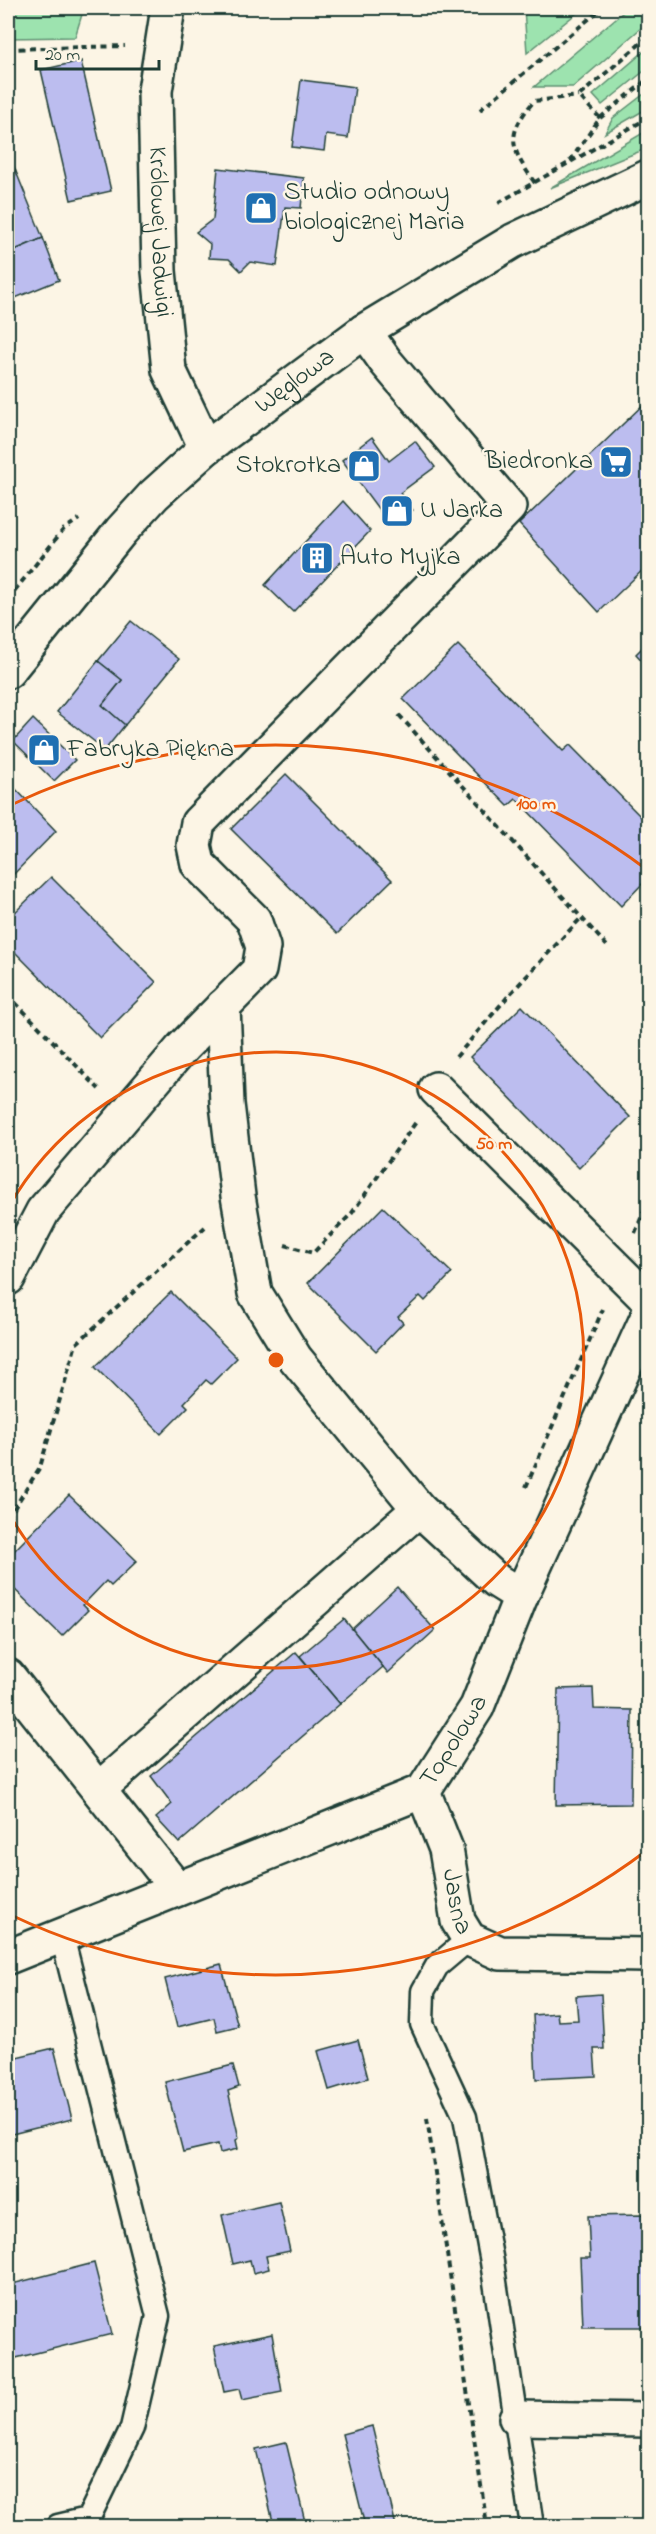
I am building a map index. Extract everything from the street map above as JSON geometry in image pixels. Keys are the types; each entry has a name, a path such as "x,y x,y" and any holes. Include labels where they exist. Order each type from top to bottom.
{"street":[{"name":"Królowej Jadwigi","path":"168,8 155,91 159,271 169,370 206,448"},
{"name":"Węglowa","path":"8,671 121,531 154,495 206,448 364,331 513,241 648,177"},
{"path":"8,1278 43,1211 183,1047 259,970 262,947 254,920 198,864 194,845 198,823 509,507 386,362 364,331"},
{"path":"222,1006 227,1104 238,1196 255,1293 295,1358 418,1509 497,1581 521,1596"},
{"path":"436,1089 648,1300"},
{"name":"Topolowa","path":"8,1957 423,1791 477,1707 521,1596 648,1316"},
{"path":"99,1789 418,1509"},
{"path":"8,1676 177,1889"},
{"name":"Jasna","path":"423,1791 446,1850 458,1921 469,1939 500,1953 648,1955"},
{"path":"516,2418 648,2420"}],"lane":[{"path":"58,2526 88,2519 132,2428 158,2316 62,1936"},
{"path":"469,1939 437,1966 423,1991 422,2024 465,2117 492,2262 532,2526"}],"path":[{"path":"480,110 602,8"},
{"path":"535,183 521,164 512,140 520,117 534,101 579,96 648,37"},
{"path":"8,50 162,45"},
{"path":"568,164 600,118 648,79"},
{"path":"579,96 600,118"},
{"path":"399,715 607,946"},
{"path":"8,995 124,1115"},
{"path":"8,1518 40,1467 76,1344 238,1196"},
{"path":"521,1497 648,1201"}],"green space":[{"path":"8,8 84,8 75,37 8,38"},
{"path":"524,8 583,8 527,53"},
{"path":"628,8 648,8 648,22 573,87 534,87"},
{"path":"648,48 648,68 602,105 593,95"},
{"path":"648,91 648,108 605,133 613,118"},
{"path":"648,130 648,148 550,188"}],"building":[{"path":"81,61 111,191 71,200 41,70"},
{"path":"301,80 355,87 348,138 326,135 324,151 292,147"},
{"path":"8,152 43,238 8,253"},
{"path":"218,168 304,178 301,208 285,207 277,266 250,262 241,271 229,259 209,258 210,244 196,232 213,219"},
{"path":"43,238 59,280 8,301 8,253"},
{"name":"Biedronka","path":"648,400 648,565 599,612 519,524"},
{"path":"372,437 389,461 415,441 435,467 400,493 413,510 391,526 342,460"},
{"name":"Auto Myjka","path":"343,501 370,531 293,612 265,585"},
{"path":"131,621 179,659 125,725 102,705 122,680 98,661"},
{"path":"648,642 648,667 636,654"},
{"path":"458,645 563,751 570,745 648,824 648,878 621,906 516,799 508,806 403,699"},
{"path":"98,661 122,680 102,705 125,725 105,750 57,712"},
{"name":"Fabryka Piękna","path":"33,719 75,760 54,781 13,741"},
{"path":"286,774 392,880 337,934 231,829"},
{"path":"9,782 56,831 8,880 8,784"},
{"path":"51,877 156,982 100,1038 8,945 8,919"},
{"path":"522,1006 630,1117 579,1168 470,1057"},
{"path":"383,1207 452,1273 425,1301 420,1296 398,1317 403,1323 376,1351 308,1283"},
{"path":"171,1292 237,1358 211,1384 206,1380 184,1403 188,1407 161,1434 95,1367"},
{"path":"69,1495 137,1561 111,1586 106,1581 83,1605 88,1610 62,1636 8,1583 8,1557"},
{"path":"397,1587 435,1630 388,1673 352,1629"},
{"path":"344,1619 383,1667 340,1704 300,1656"},
{"path":"296,1652 340,1704 179,1843 156,1818 172,1804 151,1776"},
{"path":"593,1688 594,1709 632,1710 631,1804 556,1805 558,1689"},
{"path":"221,1964 238,2026 217,2031 214,2018 177,2027 165,1979"},
{"path":"601,1994 604,2049 594,2049 596,2076 536,2079 533,2015 557,2013 558,2021 578,2020 576,1996"},
{"path":"358,2040 368,2078 329,2090 318,2051"},
{"path":"54,2048 72,2119 8,2135 8,2059"},
{"path":"233,2065 239,2087 228,2091 239,2138 236,2140 238,2149 220,2153 218,2144 183,2152 165,2082"},
{"path":"279,2202 290,2251 266,2256 269,2269 253,2273 250,2260 233,2264 222,2215"},
{"path":"643,2215 644,2259 648,2259 648,2327 583,2327 580,2258 590,2258 588,2216"},
{"path":"94,2263 112,2334 8,2360 8,2285"},
{"path":"272,2334 282,2392 242,2400 239,2389 224,2392 214,2346"},
{"path":"372,2426 396,2526 365,2526 342,2434"},
{"path":"286,2442 306,2526 274,2526 256,2449"}],"place":[{"name":"Studio odnowy biologicznej Maria","path":"261,208"},
{"name":"Biedronka","path":"616,462"},
{"name":"Stokrotka","path":"364,466"},
{"name":"U Jarka","path":"397,511"},
{"name":"Auto Myjka","path":"317,558"},
{"name":"Fabryka Piękna","path":"44,750"}]}
